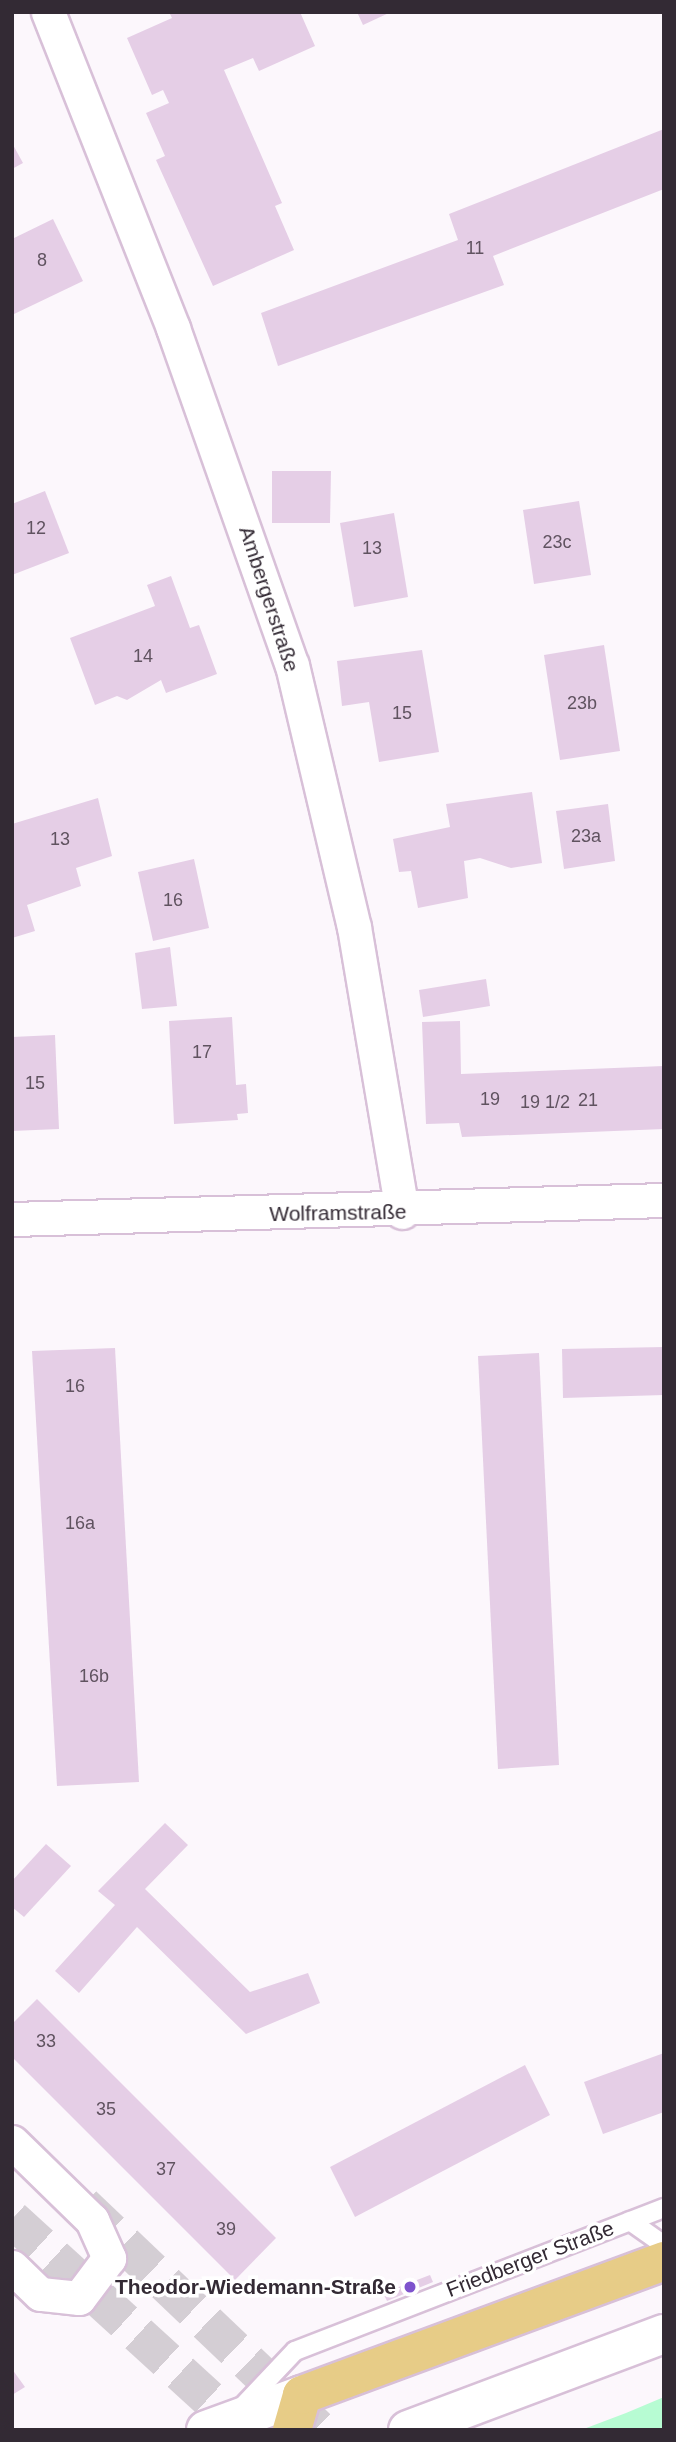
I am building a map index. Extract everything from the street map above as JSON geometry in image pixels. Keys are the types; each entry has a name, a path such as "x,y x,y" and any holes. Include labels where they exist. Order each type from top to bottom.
{"main road":[{"name":"Friedberger Straße","path":"216,2427 297,2412 664,2262"},
{"path":"408,2430 664,2334"}],"street":[{"name":"Ambergerstraße","path":"48,12 173,328 292,665 354,927 402,1212"},
{"name":"Wolframstraße","path":"12,1219 402,1212 664,1200"},
{"path":"12,2142 92,2220 108,2258 79,2298 40,2294 12,2267"}],"lane":[{"name":"Friedberger Straße","path":"216,2427 295,2351 664,2208"},
{"path":"630,2221 664,2245"}],"green space":[{"path":"664,2397 664,2430 581,2430 626,2413"}],"building":[{"path":"169,12 300,12 315,46 259,71 253,58 224,70 282,203 275,206 294,250 213,286 156,160 165,156 146,113 169,103 163,90 152,95 127,38 172,18"},
{"path":"357,12 391,12 363,25"},
{"path":"664,129 664,189 493,256 504,285 278,366 261,313 458,240 449,214"},
{"path":"12,143 23,163 12,169"},
{"path":"53,219 83,281 12,315 12,239"},
{"path":"272,471 331,471 330,523 272,523"},
{"path":"45,491 69,553 12,575 12,504"},
{"path":"579,501 591,575 534,584 523,510"},
{"path":"394,513 408,597 354,607 340,523"},
{"path":"171,576 190,628 199,625 217,674 166,693 161,680 127,700 117,696 95,705 70,638 155,606 147,585"},
{"path":"604,645 620,751 560,760 544,655"},
{"path":"422,650 439,752 379,762 369,702 342,706 337,661"},
{"path":"532,792 542,863 511,868 480,858 464,861 468,898 418,908 411,871 399,872 393,839 450,827 446,804"},
{"path":"98,798 112,856 76,868 81,886 27,905 35,931 12,938 12,824"},
{"path":"608,804 615,861 564,869 556,811"},
{"path":"194,859 209,928 153,941 138,872"},
{"path":"170,947 177,1006 142,1009 135,953"},
{"path":"486,979 490,1006 423,1017 419,990"},
{"path":"232,1017 236,1085 246,1084 248,1113 237,1114 238,1120 174,1124 169,1021"},
{"path":"460,1021 461,1074 664,1066 664,1129 462,1137 459,1123 426,1124 422,1022"},
{"path":"55,1035 59,1129 12,1131 12,1037"},
{"path":"664,1347 664,1395 563,1398 562,1349"},
{"path":"115,1348 139,1782 57,1786 32,1351"},
{"path":"539,1353 559,1765 498,1769 478,1356"},
{"path":"165,1823 188,1845 145,1889 250,1992 308,1973 320,2003 246,2034 137,1927 79,1993 55,1971 115,1905 98,1891"},
{"path":"46,1844 71,1866 24,1917 12,1907 12,1881"},
{"path":"37,1999 276,2238 235,2280 12,2057 12,2024"},
{"path":"664,2053 664,2112 603,2134 584,2082"},
{"path":"525,2065 550,2115 355,2217 330,2167"},
{"path":"430,2275 433,2282 387,2301 383,2293"},
{"path":"12,2369 25,2387 12,2395"}],"tunnel":[{"path":"83,2205 319,2430"},
{"path":"12,2219 243,2430"}],"place":[{"name":"Theodor-Wiedemann-Straße","path":"410,2287"}]}
